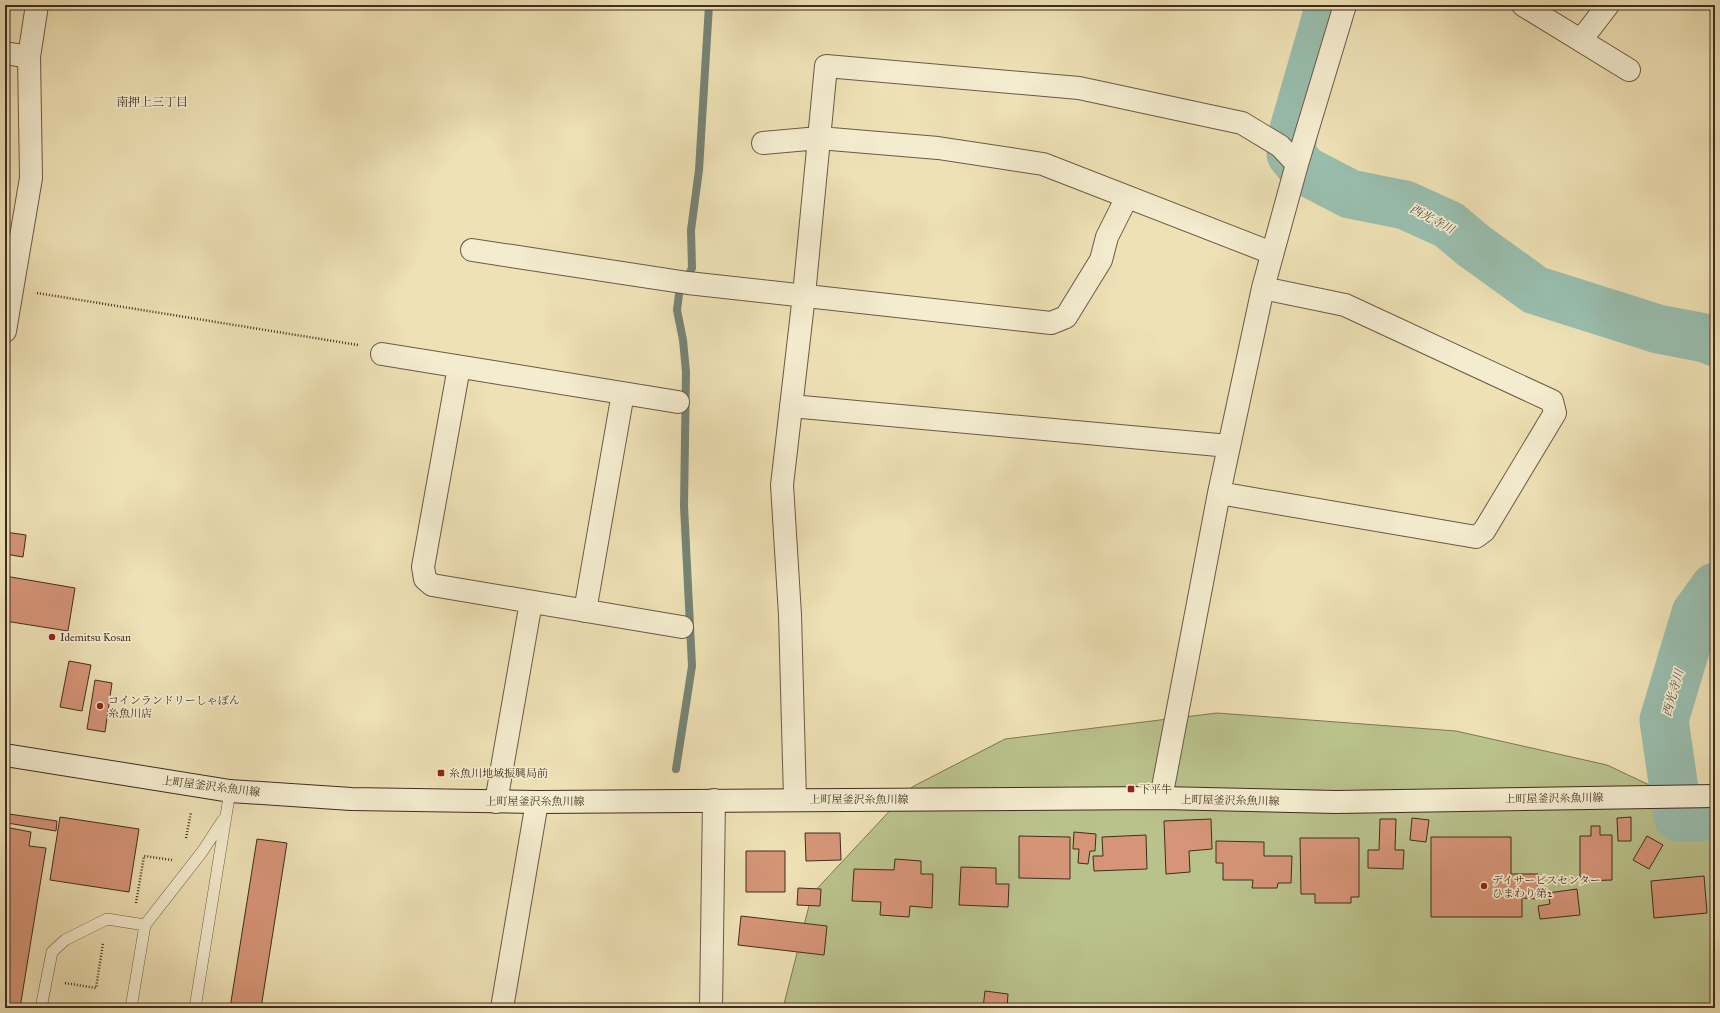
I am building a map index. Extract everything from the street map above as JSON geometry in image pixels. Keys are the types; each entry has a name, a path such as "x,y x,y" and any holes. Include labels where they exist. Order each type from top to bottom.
{"street":[{"path":"5,331 10,285 31,178 29,57 37,5"},
{"path":"1161,798 1219,492 1263,288 1297,164 1345,5"},
{"path":"1523,5 1629,70"},
{"path":"1581,40 1608,5"},
{"path":"5,53 29,57"},
{"path":"795,800 790,615 782,485 804,295 826,66 1079,88 1242,122 1280,146 1297,164"},
{"path":"763,143 819,138 938,148 1043,164 1272,253"},
{"path":"472,250 688,283 1051,323 1066,317 1101,260 1107,237 1127,197"},
{"path":"1219,492 1476,537 1484,532 1555,414 1552,401 1345,305 1263,288"},
{"path":"382,354 678,402"},
{"path":"460,367 423,567 425,579 432,585 682,627"},
{"path":"585,611 623,393"},
{"path":"791,406 1229,446"},
{"path":"496,802 531,602"},
{"name":"上町屋釜沢糸魚川線","path":"5,755 230,791 351,800 537,802 1161,798 1336,802 1715,796"},
{"path":"711,1008 714,800"},
{"path":"502,1008 537,802"}],"lane":[{"path":"195,1008 230,791"},
{"path":"131,1008 145,925 202,852 225,816"},
{"path":"41,1008 52,952 65,940 107,919 145,925"}],"path":[{"path":"10,285 377,348 382,354"}],"green space":[{"path":"1217,713 1456,731 1607,765 1715,816 1715,1008 783,1008 812,894 912,787 1005,739"}],"building":[{"path":"5,532 26,535 23,557 5,554"},
{"path":"5,576 75,588 68,631 5,621"},
{"path":"69,661 91,665 82,711 60,707"},
{"name":"コインランドリーしゃぼん 糸魚川店","path":"95,680 112,683 105,732 87,729"},
{"path":"9,814 57,821 56,831 7,823"},
{"path":"60,817 139,829 129,892 50,880"},
{"path":"1631,817 1631,841 1618,841 1617,818"},
{"path":"1412,818 1429,820 1426,842 1410,840"},
{"path":"1211,819 1212,849 1189,851 1190,872 1166,874 1164,821"},
{"path":"1380,819 1396,819 1395,850 1404,850 1403,869 1368,868 1368,850 1379,850"},
{"path":"1591,826 1600,826 1600,835 1612,835 1612,880 1580,881 1580,836 1591,836"},
{"path":"5,827 31,832 29,846 46,848 20,1008 5,1008"},
{"path":"1074,832 1096,834 1095,851 1090,851 1088,864 1078,863 1079,849 1073,849"},
{"path":"805,833 840,833 841,860 806,861"},
{"path":"1146,835 1147,869 1094,871 1093,856 1103,856 1102,837"},
{"path":"1019,836 1070,837 1070,879 1019,878"},
{"path":"1647,836 1663,845 1649,869 1633,860"},
{"name":"デイサービスセンター ひまわり第2","path":"1431,837 1511,837 1511,874 1538,874 1537,899 1522,898 1522,917 1431,917"},
{"path":"1300,838 1359,838 1359,897 1351,897 1351,903 1315,903 1315,894 1301,894"},
{"path":"257,839 287,843 261,1008 230,1008"},
{"path":"1216,841 1264,842 1264,856 1292,856 1291,883 1278,883 1277,888 1252,888 1253,880 1223,880 1223,863 1216,863"},
{"path":"746,851 785,851 785,892 746,892"},
{"path":"895,859 921,861 921,874 933,874 932,908 910,906 909,917 880,915 881,902 852,901 854,869 894,870"},
{"path":"961,867 996,868 996,884 1009,884 1008,907 959,905"},
{"path":"1704,876 1707,913 1654,918 1651,881"},
{"path":"798,888 821,889 820,906 797,905"},
{"path":"1577,889 1580,915 1540,919 1538,906 1550,904 1548,893"},
{"path":"741,916 827,926 824,955 738,945"},
{"path":"985,991 1008,994 1007,1008 983,1008"}],"waterway":[{"path":"676,769 692,666 684,506 686,372 683,340 677,310 679,294 692,268 691,230 699,170 709,5"},
{"name":"西光寺川","path":"1330,5 1293,133 1291,154 1304,170 1350,194 1405,205 1449,225 1474,246 1535,290 1658,329 1705,338 1715,342"},
{"name":"西光寺川","path":"1715,587 1696,613 1664,720 1678,817 1715,816"}],"place":[{"name":"Idemitsu Kosan","path":"52,637"},
{"name":"コインランドリーしゃぼん 糸魚川店","path":"100,706"},
{"name":"糸魚川地域振興局前","path":"441,773"},
{"name":"下平牛","path":"1131,789"},
{"name":"デイサービスセンター ひまわり第2","path":"1484,886"}],"district":[{"name":"南押上三丁目","path":"152,102"}]}
